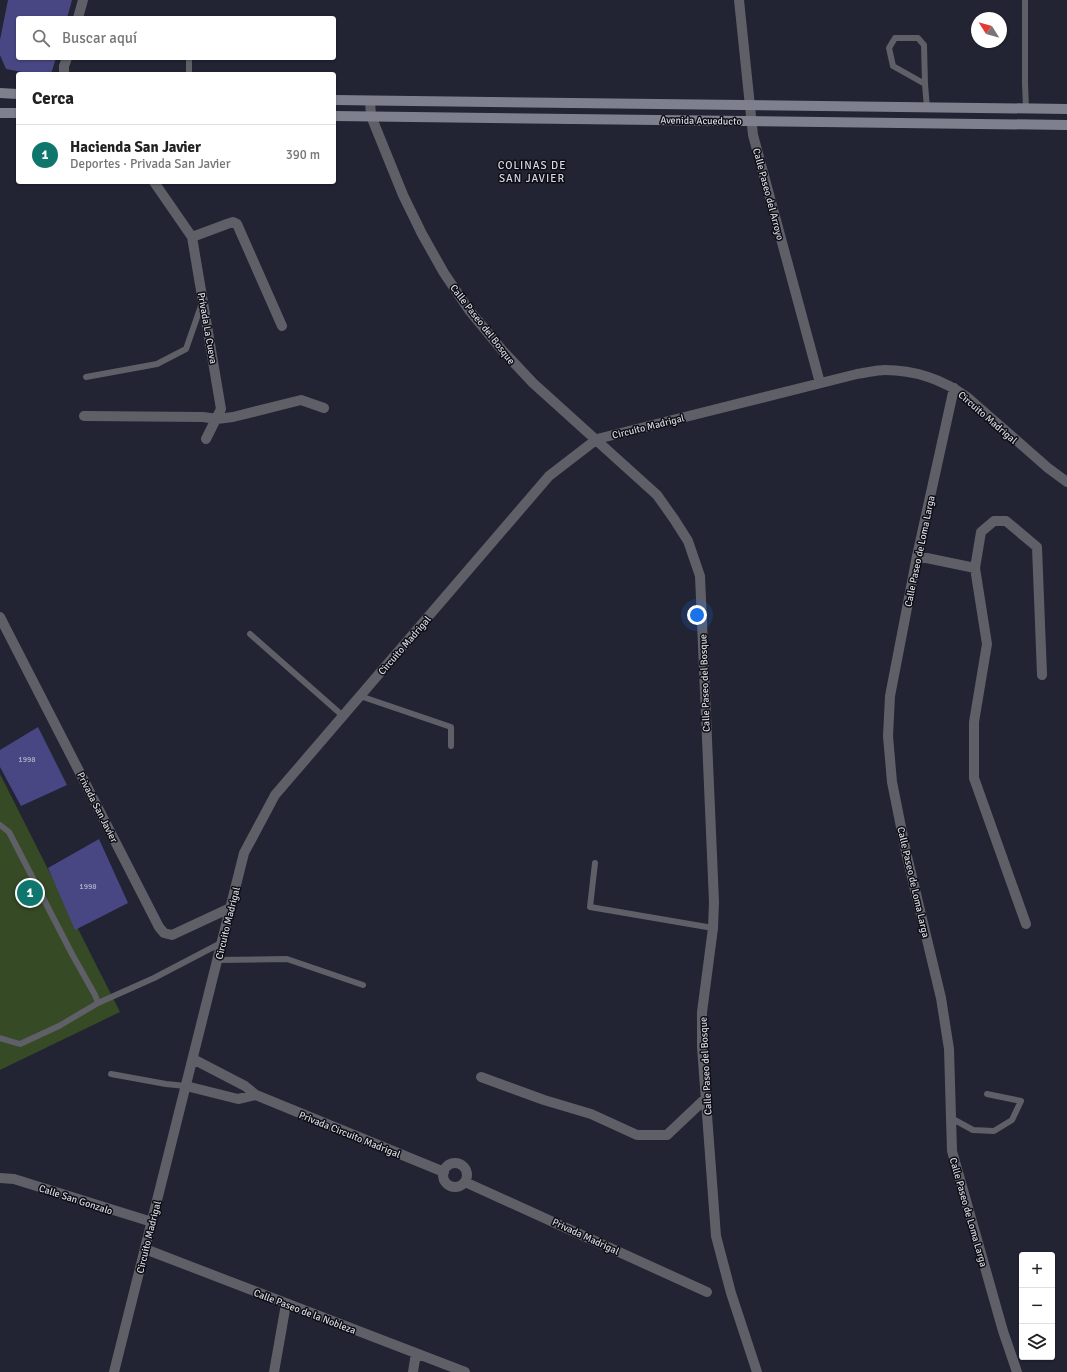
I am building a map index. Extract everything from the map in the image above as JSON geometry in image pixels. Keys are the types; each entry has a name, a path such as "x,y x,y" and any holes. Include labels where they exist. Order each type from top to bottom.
{"main road":[{"path":"0,86 9,93"},
{"name":"Avenida Acueducto","path":"336,100 1067,109"},
{"path":"0,113 16,113"},
{"name":"Avenida Acueducto","path":"336,116 1067,125"}],"street":[{"path":"78,16 82,0"},
{"name":"Calle Paseo del Arroyo","path":"739,0 753,134 820,383"},
{"path":"64,72 66,60"},
{"name":"Calle Paseo del Bosque","path":"370,101 371,116 403,195 422,234 444,273 469,310 532,383 597,439 657,495 674,518 688,541 700,576 714,902 713,928 702,1012 702,1047 716,1236 731,1293 757,1372"},
{"name":"Privada La Cueva","path":"155,184 192,237 221,409 206,439"},
{"path":"192,237 233,222 236,224 282,326"},
{"name":"Circuito Madrigal","path":"114,1372 244,853 275,795 549,476 597,439 857,374 884,370 912,373 933,378 954,388 967,397 1048,468 1067,482"},
{"name":"Calle Paseo de Loma Larga","path":"954,388 917,556 890,696 888,736 892,782 903,836 942,998 949,1049 952,1151 1003,1331 1017,1372"},
{"path":"84,416 203,417 217,419 233,417 302,400 324,408"},
{"path":"1026,924 974,778 974,722 987,644 975,568 981,532 994,521 1006,521 1037,547 1042,675"},
{"path":"917,556 975,568"},
{"name":"Privada San Javier","path":"0,617 159,927 164,933 172,935 230,908"},
{"name":"Privada Circuito Madrigal","path":"193,1059 245,1086 256,1095 444,1172"},
{"path":"480,1077 544,1100 591,1114 637,1135 667,1135 706,1098"},
{"path":"186,1086 238,1099 256,1095"},
{"path":"460,1164 467,1172 466,1182 459,1187 450,1186 444,1181 444,1172 450,1165 460,1164"},
{"name":"Calle San Gonzalo","path":"0,1178 14,1179 152,1222"},
{"name":"Privada Madrigal","path":"466,1182 707,1292"},
{"name":"Calle Paseo de la Nobleza","path":"145,1249 465,1372"},
{"path":"274,1372 286,1304"},
{"path":"413,1372 416,1353"}],"lane":[{"path":"1025,0 1024,84 1026,109"},
{"path":"925,84 894,66 889,48 895,38 918,38 924,45 927,108"},
{"path":"189,60 189,72"},
{"path":"86,377 157,364 186,349 203,300"},
{"path":"250,634 343,716"},
{"path":"360,696 451,726 451,746"},
{"path":"0,825 9,832 98,1003"},
{"path":"594,863 590,907 713,928"},
{"path":"0,1038 20,1044 59,1026 98,1003 154,978 222,943"},
{"path":"218,960 287,959 363,985"},
{"path":"111,1074 186,1086"},
{"path":"951,1118 973,1130 994,1131 1012,1120 1021,1101 987,1094"}],"green space":[{"path":"0,774 120,1012 0,1070"}],"building":[{"path":"8,0 72,0 68,16 16,16 16,60 55,60 52,72 22,72 6,69 0,55 0,40"},
{"path":"38,727 67,785 21,806 0,767 0,750"},
{"path":"99,839 128,903 75,930 48,868"}],"place":[{"name":"Hacienda San Javier","path":"30,893"}],"district":[{"name":"COLINAS DE SAN JAVIER","path":"532,171"}]}
